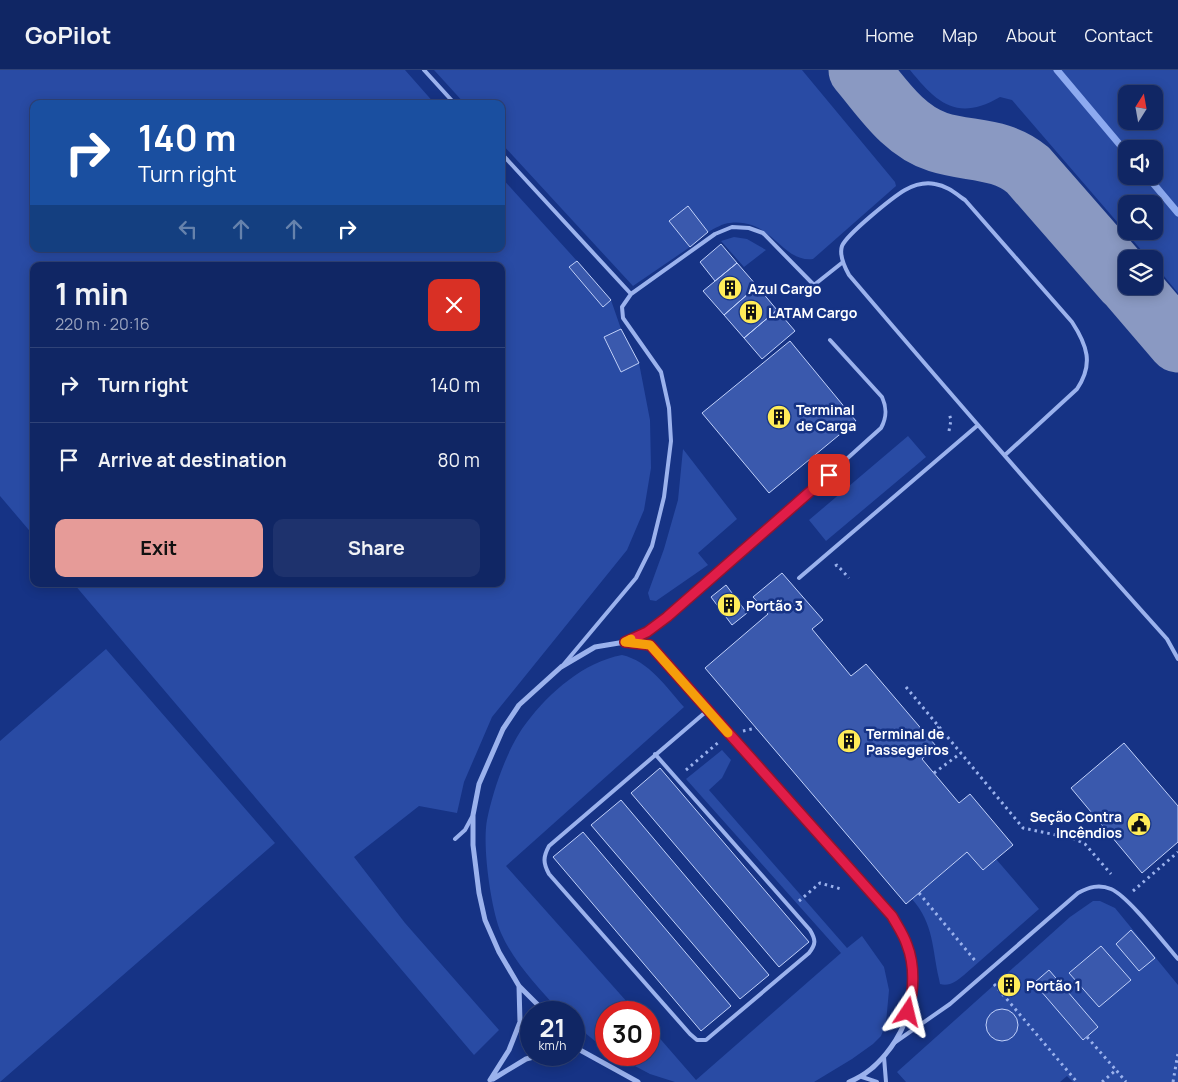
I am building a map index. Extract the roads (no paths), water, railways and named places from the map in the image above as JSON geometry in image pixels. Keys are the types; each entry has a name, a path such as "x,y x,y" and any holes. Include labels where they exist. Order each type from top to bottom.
{"street":[{"path":"534,1001 519,986 499,952 485,920 479,893 473,844 473,815 479,784 503,729 519,706 561,667 595,647 625,642 650,645 892,916 907,944 912,966 912,996 904,1027 884,1056 862,1077 849,1082"},
{"path":"489,1081 509,1050 520,1022 519,986"},
{"path":"585,1053 638,1082"},
{"path":"489,1081 520,1063"}],"lane":[{"path":"424,70 451,100"},
{"path":"505,157 631,294"},
{"path":"1005,455 1077,388 1086,376 1086,351 1081,336 1072,322 964,200 949,188 934,184 918,184 904,190 848,235 842,247 843,262 848,275 978,425 1167,639 1178,659"},
{"path":"561,667 636,578 652,546 664,498 671,441 669,408 661,372 623,318 622,307 631,294 715,234 732,227 750,228 763,234 814,285 843,262"},
{"path":"625,642 647,632 667,617 777,522 881,428 886,413 882,397 830,340"},
{"path":"798,578 978,425"},
{"path":"655,754 791,908 810,930 815,939 815,946 809,953 706,1040 697,1040 690,1034 549,874 544,864 544,855 549,846 655,754 708,710"},
{"path":"456,839 465,830 473,815"},
{"path":"893,1044 950,1004 1088,887 1101,886 1112,889 1125,899 1177,958"},
{"path":"884,1056 886,1082"},
{"path":"862,1077 878,1082"}],"waterway":[{"path":"1057,70 1118,142"},
{"path":"1155,185 1178,213"}],"place":[{"name":"Azul Cargo","path":"730,288"},
{"name":"LATAM Cargo","path":"751,312"},
{"name":"Terminal de Carga","path":"779,417"},
{"name":"Portão 3","path":"729,605"},
{"name":"Terminal de Passegeiros","path":"849,741"},
{"name":"Seção Contra Incêndios","path":"1139,824"},
{"name":"Portão 1","path":"1009,985"}]}
